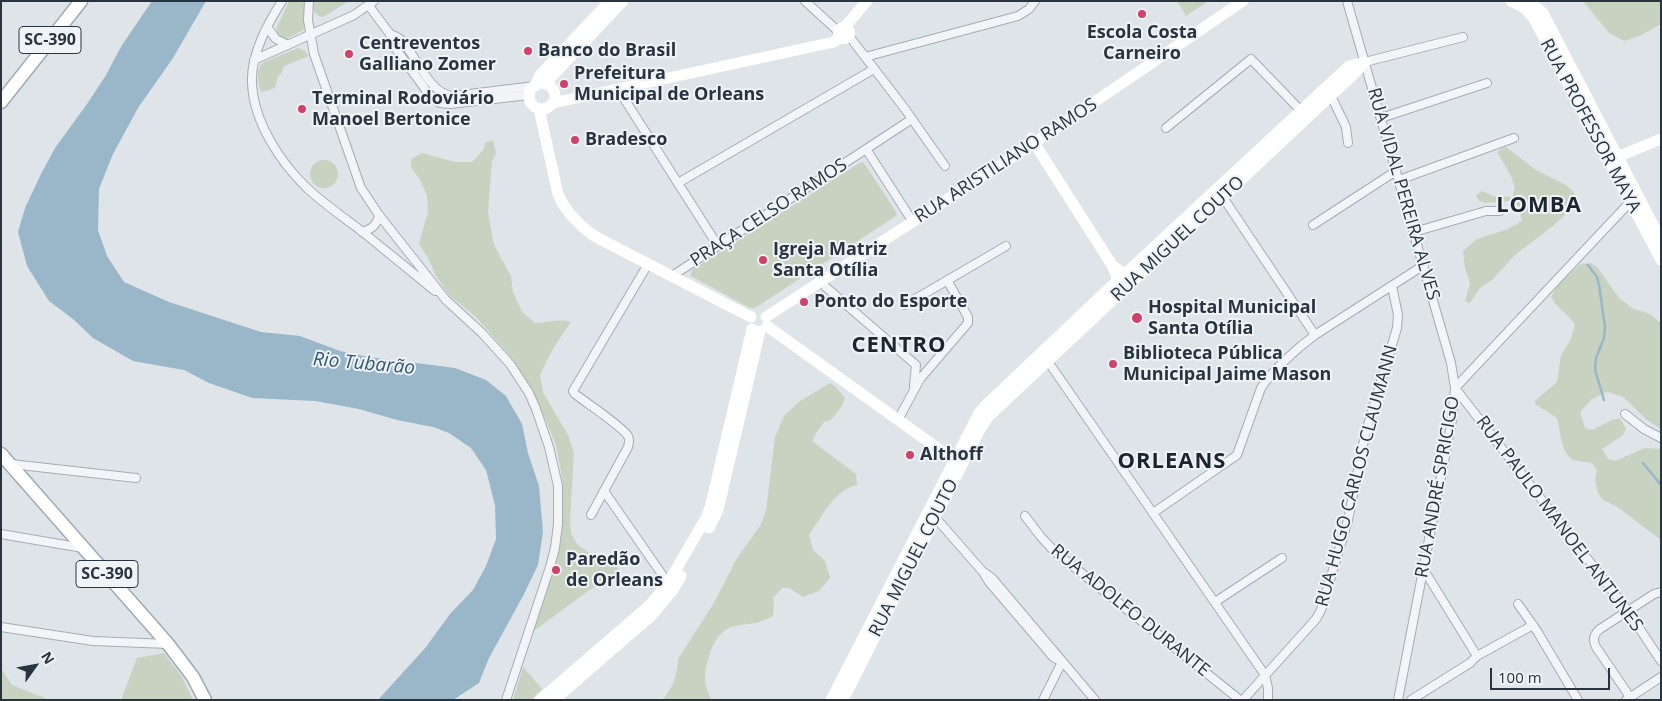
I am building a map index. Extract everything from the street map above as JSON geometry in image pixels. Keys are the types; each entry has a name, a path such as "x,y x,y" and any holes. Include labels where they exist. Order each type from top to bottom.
{"main road":[{"name":"SC-390","path":"4,93 81,1"},
{"name":"SC-390","path":"1,454 6,463 168,644 193,678 205,700"}],"street":[{"path":"282,1 267,28 254,60 253,93 265,130 285,162 311,191 446,300 500,352 529,393 542,425 558,486 558,524 555,548 506,700"},
{"path":"309,1 308,20 317,63 358,181 365,195 379,214 446,300"},
{"path":"610,1 598,20 536,88 531,102 539,109 558,194 564,206 580,225 594,236 759,322 958,462"},
{"path":"598,20 623,1"},
{"path":"805,1 843,33 865,57 912,118 945,166"},
{"path":"539,109 548,108 554,103 834,42 867,1"},
{"path":"865,57 1018,16 1029,9 1035,1"},
{"name":"RUA ARISTILIANO RAMOS","path":"1032,141 1232,1"},
{"name":"RUA ARISTILIANO RAMOS","path":"759,322 911,219 1244,1"},
{"name":"RUA VIDAL PEREIRA ALVES","path":"1347,1 1424,265 1451,362 1455,388"},
{"name":"RUA PROFESSOR MAYA","path":"1511,1 1525,8 1540,11"},
{"name":"RUA PROFESSOR MAYA","path":"1529,1 1540,11 1570,77 1634,199 1661,260"},
{"path":"254,60 354,15 371,4 390,34 393,45 437,102 450,104 536,88 552,88 555,95 554,103"},
{"path":"267,28 276,39 288,45"},
{"path":"390,34 400,39 442,94 453,96 495,95"},
{"path":"1364,62 1463,37"},
{"path":"1166,128 1251,59 1304,115"},
{"name":"RUA MIGUEL COUTO","path":"1304,115 1331,96 1364,62"},
{"name":"RUA MIGUEL COUTO","path":"843,700 958,462 984,422 990,407 1124,280 1168,242 1304,115 1349,66 1364,62"},
{"path":"678,183 874,69"},
{"path":"1381,118 1487,82"},
{"path":"618,89 718,246"},
{"path":"437,102 442,94"},
{"path":"1331,96 1346,127 1348,144"},
{"name":"PRAÇA CELSO RAMOS","path":"672,276 912,118"},
{"path":"1399,180 1514,138"},
{"path":"1613,158 1661,139"},
{"path":"1032,141 1112,266 1124,280"},
{"name":"PRAÇA CELSO RAMOS","path":"866,149 911,219"},
{"path":"1313,225 1396,171"},
{"path":"1220,193 1315,335"},
{"name":"RUA PROFESSOR MAYA","path":"1634,199 1661,240"},
{"name":"RUA ANDRÉ SPRICIGO","path":"1398,700 1452,420 1455,388 1634,199"},
{"path":"1414,232 1486,211 1500,211"},
{"path":"362,232 373,228 378,221 379,214"},
{"name":"RUA ARISTILIANO RAMOS","path":"759,322 911,219"},
{"path":"905,305 1006,246"},
{"path":"591,515 630,442 622,429 574,394 573,391 648,264"},
{"path":"1153,512 1237,455 1258,394 1264,384 1290,356 1315,335 1424,265"},
{"path":"898,420 922,376 969,321 947,280"},
{"name":"RUA MIGUEL COUTO","path":"990,407 1047,360 1124,280"},
{"path":"820,282 916,365 914,388"},
{"name":"RUA HUGO CARLOS CLAUMANN","path":"1242,700 1316,619 1324,602 1346,526 1366,435 1397,328 1398,315 1392,286"},
{"path":"548,698 670,586 708,513 726,457 759,322"},
{"path":"1047,360 1265,675 1268,700"},
{"name":"RUA PAULO MANOEL ANTUNES","path":"1455,388 1628,611 1661,661"},
{"path":"1625,414 1644,429 1661,438"},
{"path":"6,463 136,478"},
{"path":"604,491 670,586"},
{"path":"932,514 983,572 992,578 1095,700"},
{"name":"RUA MIGUEL COUTO","path":"831,700 932,514"},
{"name":"RUA ADOLFO DURANTE","path":"1026,516 1054,551 1242,700"},
{"path":"1,534 83,548"},
{"path":"1215,602 1282,558"},
{"path":"1424,570 1477,656"},
{"path":"1661,592 1654,594 1600,629 1594,639 1596,647 1628,698 1661,677"},
{"path":"1518,604 1533,625 1578,700"},
{"path":"1411,700 1470,663 1477,656 1533,625"},
{"path":"1,627 94,641 168,644"},
{"path":"1043,700 1062,662"}],"green space":[{"path":"289,1 304,1 305,29 285,40 279,37 276,29"},
{"path":"313,1 349,1 323,17 314,12"},
{"path":"1177,1 1208,1 1186,16"},
{"path":"1583,1 1661,1 1661,24 1640,36 1624,41 1609,33"},
{"path":"298,48 305,51 309,56 284,66 281,74 278,76 275,88 263,92 260,90 258,75 261,65"},
{"path":"493,140 496,153 492,161 488,212 494,245 511,276 513,292 522,312 535,323 571,322 554,347 540,375 543,392 569,437 574,453 570,519 571,533 577,544 588,552 613,562 620,571 588,591 534,631 562,534 563,483 556,445 546,421 510,356 476,317 449,295 436,276 419,244 428,212 427,195 411,167 411,159 422,153 455,162 472,162 484,149 485,143"},
{"path":"1506,147 1536,170 1566,185 1574,192 1575,200 1566,214 1515,255 1493,279 1479,289 1470,303 1465,301 1470,284 1465,268 1463,251 1477,239 1508,229 1522,221 1518,206 1510,201 1485,203 1479,201 1476,195 1482,191 1493,196 1512,197 1515,189 1511,176 1497,152"},
{"path":"324,160 334,164 338,174 334,184 324,188 314,184 310,174 314,164"},
{"path":"861,162 864,163 897,213 896,216 755,308 750,308 691,276 692,270"},
{"path":"1591,263 1598,268 1619,298 1632,308 1650,314 1661,323 1661,429 1647,420 1623,397 1607,392 1592,399 1580,412 1585,428 1592,430 1620,418 1626,429 1622,436 1602,449 1608,459 1615,461 1645,448 1661,449 1661,540 1616,506 1603,500 1598,493 1595,480 1597,470 1592,463 1574,460 1568,456 1563,446 1557,418 1535,404 1535,401 1557,382 1561,355 1570,341 1575,325 1551,297 1559,283 1581,264"},
{"path":"830,383 845,398 842,406 831,420 824,422 812,441 856,474 857,485 841,492 835,498 809,534 813,550 825,561 830,578 819,591 803,597 789,588 782,588 773,598 773,616 762,621 731,627 718,637 707,663 706,673 707,690 712,700 662,700 669,692 674,681 678,659 714,603 737,558 760,526 766,511 775,437 784,416 800,401"},
{"path":"164,653 182,677 193,700 121,700 137,658"},
{"path":"523,667 542,689 531,700 513,700"},
{"path":"1,668 12,685 50,700 1,700"}],"water":[{"name":"Rio Tubarão","path":"152,1 206,1 173,58 138,108 113,154 99,189 98,230 107,256 124,282 169,302 261,332 300,336 340,351 369,357 455,368 486,380 506,396 522,424 528,453 539,486 543,532 538,565 489,658 479,683 453,700 378,700 426,647 450,614 473,590 486,566 496,539 495,505 486,470 471,448 449,433 433,427 397,420 359,409 315,401 252,398 209,383 184,370 133,361 93,338 73,319 49,301 27,266 18,232 25,208 40,176 55,148 87,104 106,75 122,45"}],"waterway":[{"path":"1588,265 1597,277 1605,327 1604,338 1596,358 1595,370 1604,400"},
{"path":"1643,463 1661,485"}],"place":[{"name":"Escola Costa Carneiro","path":"1142,14"},
{"name":"Banco do Brasil","path":"528,51"},
{"name":"Centreventos Galliano Zomer","path":"349,54"},
{"name":"Prefeitura Municipal de Orleans","path":"564,84"},
{"name":"Terminal Rodoviário Manoel Bertonice","path":"302,109"},
{"name":"Bradesco","path":"575,140"},
{"name":"Igreja Matriz Santa Otília","path":"763,260"},
{"name":"Ponto do Esporte","path":"804,302"},
{"name":"Hospital Municipal Santa Otília","path":"1137,318"},
{"name":"Biblioteca Pública Municipal Jaime Mason","path":"1113,364"},
{"name":"Althoff","path":"910,455"},
{"name":"Paredão de Orleans","path":"556,570"}],"district":[{"name":"LOMBA","path":"1539,206"},
{"name":"CENTRO","path":"899,346"},
{"name":"ORLEANS","path":"1172,462"}]}
